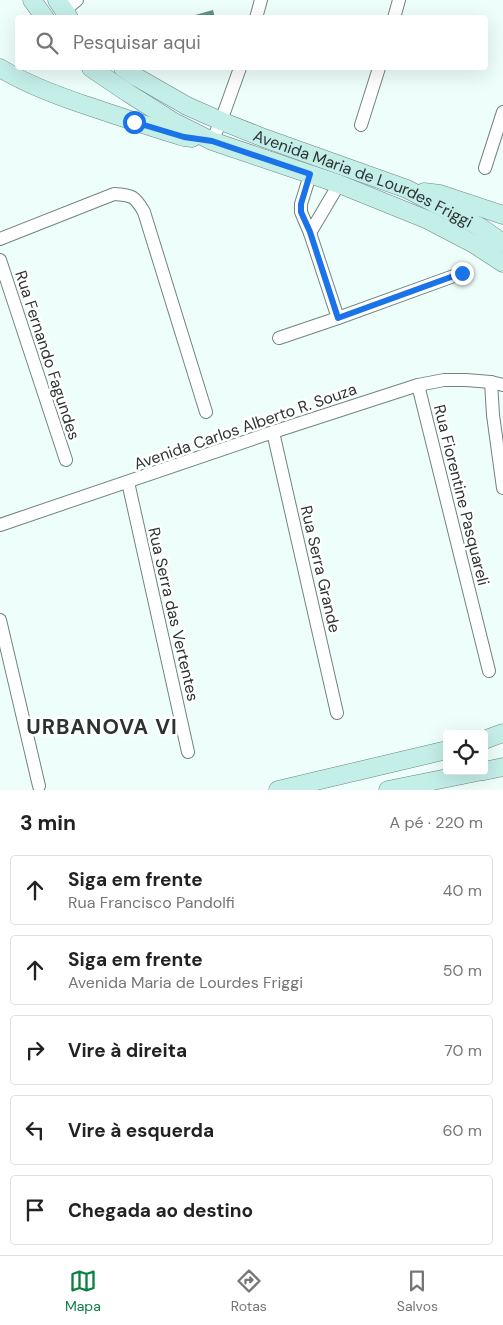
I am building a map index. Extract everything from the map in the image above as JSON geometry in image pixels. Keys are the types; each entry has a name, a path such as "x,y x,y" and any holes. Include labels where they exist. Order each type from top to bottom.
{"street":[{"path":"32,0 43,15"},
{"path":"257,15 261,0"},
{"path":"395,15 399,0"},
{"path":"0,64 15,63"},
{"path":"0,68 18,79 43,90 134,122 184,137 212,141"},
{"path":"94,70 174,122 212,141"},
{"name":"Avenida Maria de Lourdes Friggi","path":"126,70 187,106 221,121 407,189 480,227 503,243"},
{"path":"212,141 239,70"},
{"path":"361,125 378,70"},
{"path":"485,168 503,112"},
{"name":"Avenida Maria de Lourdes Friggi","path":"212,141 339,184 428,220 474,244 503,263"},
{"path":"310,174 301,204 301,212 310,232 338,318"},
{"path":"310,232 339,184"},
{"path":"407,189 440,194 503,215"},
{"path":"0,239 114,194 129,195 137,200 144,212 206,412"},
{"name":"Rua Fernando Fagundes","path":"0,260 66,460"},
{"path":"279,338 462,273"},
{"name":"Avenida Carlos Alberto R. Souza","path":"0,525 418,385 444,380 466,380 497,384"},
{"path":"497,384 493,415 503,488"},
{"name":"Rua Fiorentine Pasquareli","path":"418,385 489,672"},
{"name":"Rua Serra Grande","path":"273,432 338,713"},
{"name":"Rua Serra das Vertentes","path":"128,482 188,752"},
{"path":"0,620 39,786"},
{"path":"488,739 503,733"},
{"path":"278,790 443,751"},
{"path":"488,770 503,767"},
{"path":"388,790 463,775"}],"building":[{"path":"213,10 214,15 195,15"}],"district":[{"name":"URBANOVA VI","path":"102,727"}],"route":[{"path":"134,122 184,137 212,141 310,174 301,204 301,212 310,232 338,318 462,273"}]}
